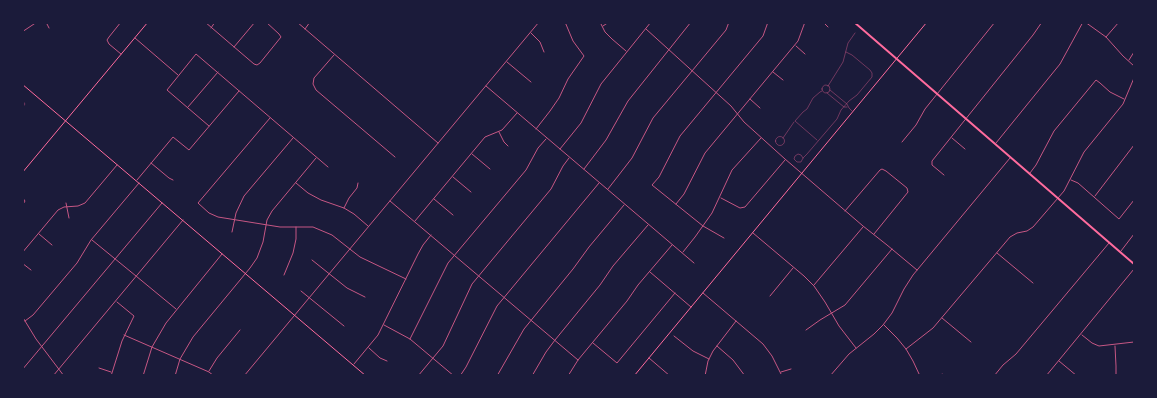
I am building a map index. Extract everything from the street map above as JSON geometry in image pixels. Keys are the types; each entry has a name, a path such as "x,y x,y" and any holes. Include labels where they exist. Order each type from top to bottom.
{"main road":[{"path":"22,173 148,22"},
{"path":"854,22 1134,264"},
{"path":"634,376 927,22"},
{"path":"22,84 366,376"}],"street":[{"path":"29,22 31,26"},
{"path":"22,32 36,22"},
{"path":"46,22 49,28"},
{"path":"121,22 107,40 109,44 122,54"},
{"path":"204,22 257,65 267,56 281,37 266,22"},
{"path":"211,28 215,22"},
{"path":"234,47 254,22"},
{"path":"271,27 274,22"},
{"path":"297,22 438,142"},
{"path":"305,29 310,22"},
{"path":"244,376 539,22"},
{"path":"536,129 559,98 568,79 584,56 573,40 565,22"},
{"path":"600,22 612,39 627,52"},
{"path":"602,27 608,22"},
{"path":"560,149 580,123 601,84 651,22"},
{"path":"584,170 606,140 628,101 691,22"},
{"path":"607,189 632,158 653,118 726,30 729,22"},
{"path":"724,238 703,226 652,185 660,177 680,136 763,36 768,22"},
{"path":"676,204 684,194 706,153 798,41 805,22"},
{"path":"823,22 828,27"},
{"path":"902,142 916,125 924,110 995,22"},
{"path":"944,175 931,162 1034,35 1042,22"},
{"path":"995,144 1060,64 1084,22 1106,37 1134,66"},
{"path":"1106,37 1118,22"},
{"path":"646,29 731,106 744,122 785,159 917,270"},
{"path":"530,33 540,42 544,52"},
{"path":"135,38 179,75"},
{"path":"795,45 806,54"},
{"path":"1128,61 1134,52"},
{"path":"209,126 166,90 196,54 328,167"},
{"path":"334,54 314,78 313,84 316,90 395,157"},
{"path":"507,61 531,82"},
{"path":"188,108 218,72"},
{"path":"773,72 783,80"},
{"path":"906,349 929,332 996,252 1012,236 1032,229 1065,188 1084,152 1121,107 1134,78"},
{"path":"1029,174 1036,165 1054,131 1096,80 1114,94 1125,99"},
{"path":"486,86 694,263"},
{"path":"136,180 173,137 188,150 239,90"},
{"path":"750,99 760,108"},
{"path":"415,221 485,137 505,127 518,113"},
{"path":"270,118 198,204 209,213 218,217 280,227 313,227 332,235 364,259 406,279"},
{"path":"499,131 508,146"},
{"path":"682,253 712,213 732,170 761,137"},
{"path":"951,137 965,149"},
{"path":"232,232 236,214 244,196 293,138"},
{"path":"410,339 448,263 526,170 538,148 547,138"},
{"path":"1094,197 1134,145"},
{"path":"471,154 490,169"},
{"path":"174,376 180,359 193,336 258,258 264,242 266,225 272,211 316,158"},
{"path":"418,376 445,342 472,284 551,189 563,166 570,158"},
{"path":"830,376 843,360 883,325 917,270 1011,158"},
{"path":"720,198 740,208 745,207 785,159"},
{"path":"151,163 174,180"},
{"path":"22,253 58,210 80,206 85,203 118,164"},
{"path":"845,211 878,171 882,169 886,171 908,191 874,235"},
{"path":"452,176 471,192"},
{"path":"1070,179 1078,183 1118,219 1134,200"},
{"path":"25,321 33,315 77,262 91,240 139,183"},
{"path":"295,183 321,200 344,208 368,226"},
{"path":"344,208 357,188 358,183"},
{"path":"460,376 497,306 600,183"},
{"path":"22,197 25,201 22,206"},
{"path":"434,199 453,215"},
{"path":"390,200 578,360"},
{"path":"22,370 162,202"},
{"path":"66,203 69,218"},
{"path":"497,376 524,329 625,204"},
{"path":"53,376 183,220"},
{"path":"532,376 555,340 649,224"},
{"path":"284,275 293,253 296,226"},
{"path":"814,286 863,226"},
{"path":"752,233 814,286 839,326 856,348"},
{"path":"38,234 52,245"},
{"path":"1120,252 1134,234"},
{"path":"354,365 375,339 384,324 423,245 431,235"},
{"path":"91,240 176,309"},
{"path":"994,376 1016,354 1109,242"},
{"path":"568,375 672,244"},
{"path":"806,330 847,303 892,249"},
{"path":"996,252 1033,284"},
{"path":"143,376 152,347 158,335 176,309 223,254"},
{"path":"312,260 347,288 365,297"},
{"path":"22,263 31,270"},
{"path":"770,296 794,268"},
{"path":"1046,376 1134,269"},
{"path":"649,272 691,307"},
{"path":"301,291 344,326"},
{"path":"703,292 766,347 782,376"},
{"path":"593,343 617,363 675,294"},
{"path":"111,376 124,335 134,316 115,301"},
{"path":"22,316 64,376"},
{"path":"942,318 971,342"},
{"path":"705,376 709,359 716,346 737,321"},
{"path":"384,324 410,339 454,376"},
{"path":"883,325 906,349 920,376"},
{"path":"209,372 216,358 240,330"},
{"path":"1081,334 1097,345 1134,342"},
{"path":"124,335 209,372 214,376"},
{"path":"674,336 694,351 709,359"},
{"path":"1115,345 1116,376"},
{"path":"716,346 733,360 745,376"},
{"path":"368,348 387,362"},
{"path":"649,357 670,376"},
{"path":"1058,360 1077,376"},
{"path":"99,368 112,372"},
{"path":"781,373 791,369"}],"lane":[{"path":"828,86 843,62 848,43 855,33"},
{"path":"803,158 837,119 844,107 871,78 870,70 852,54 846,52"},
{"path":"783,138 807,109 813,98 822,91 824,85 828,86"},
{"path":"828,86 830,90 847,104 848,108"},
{"path":"827,93 830,90"},
{"path":"822,91 853,112"},
{"path":"22,100 25,104 22,108"},
{"path":"796,121 818,141"}]}
